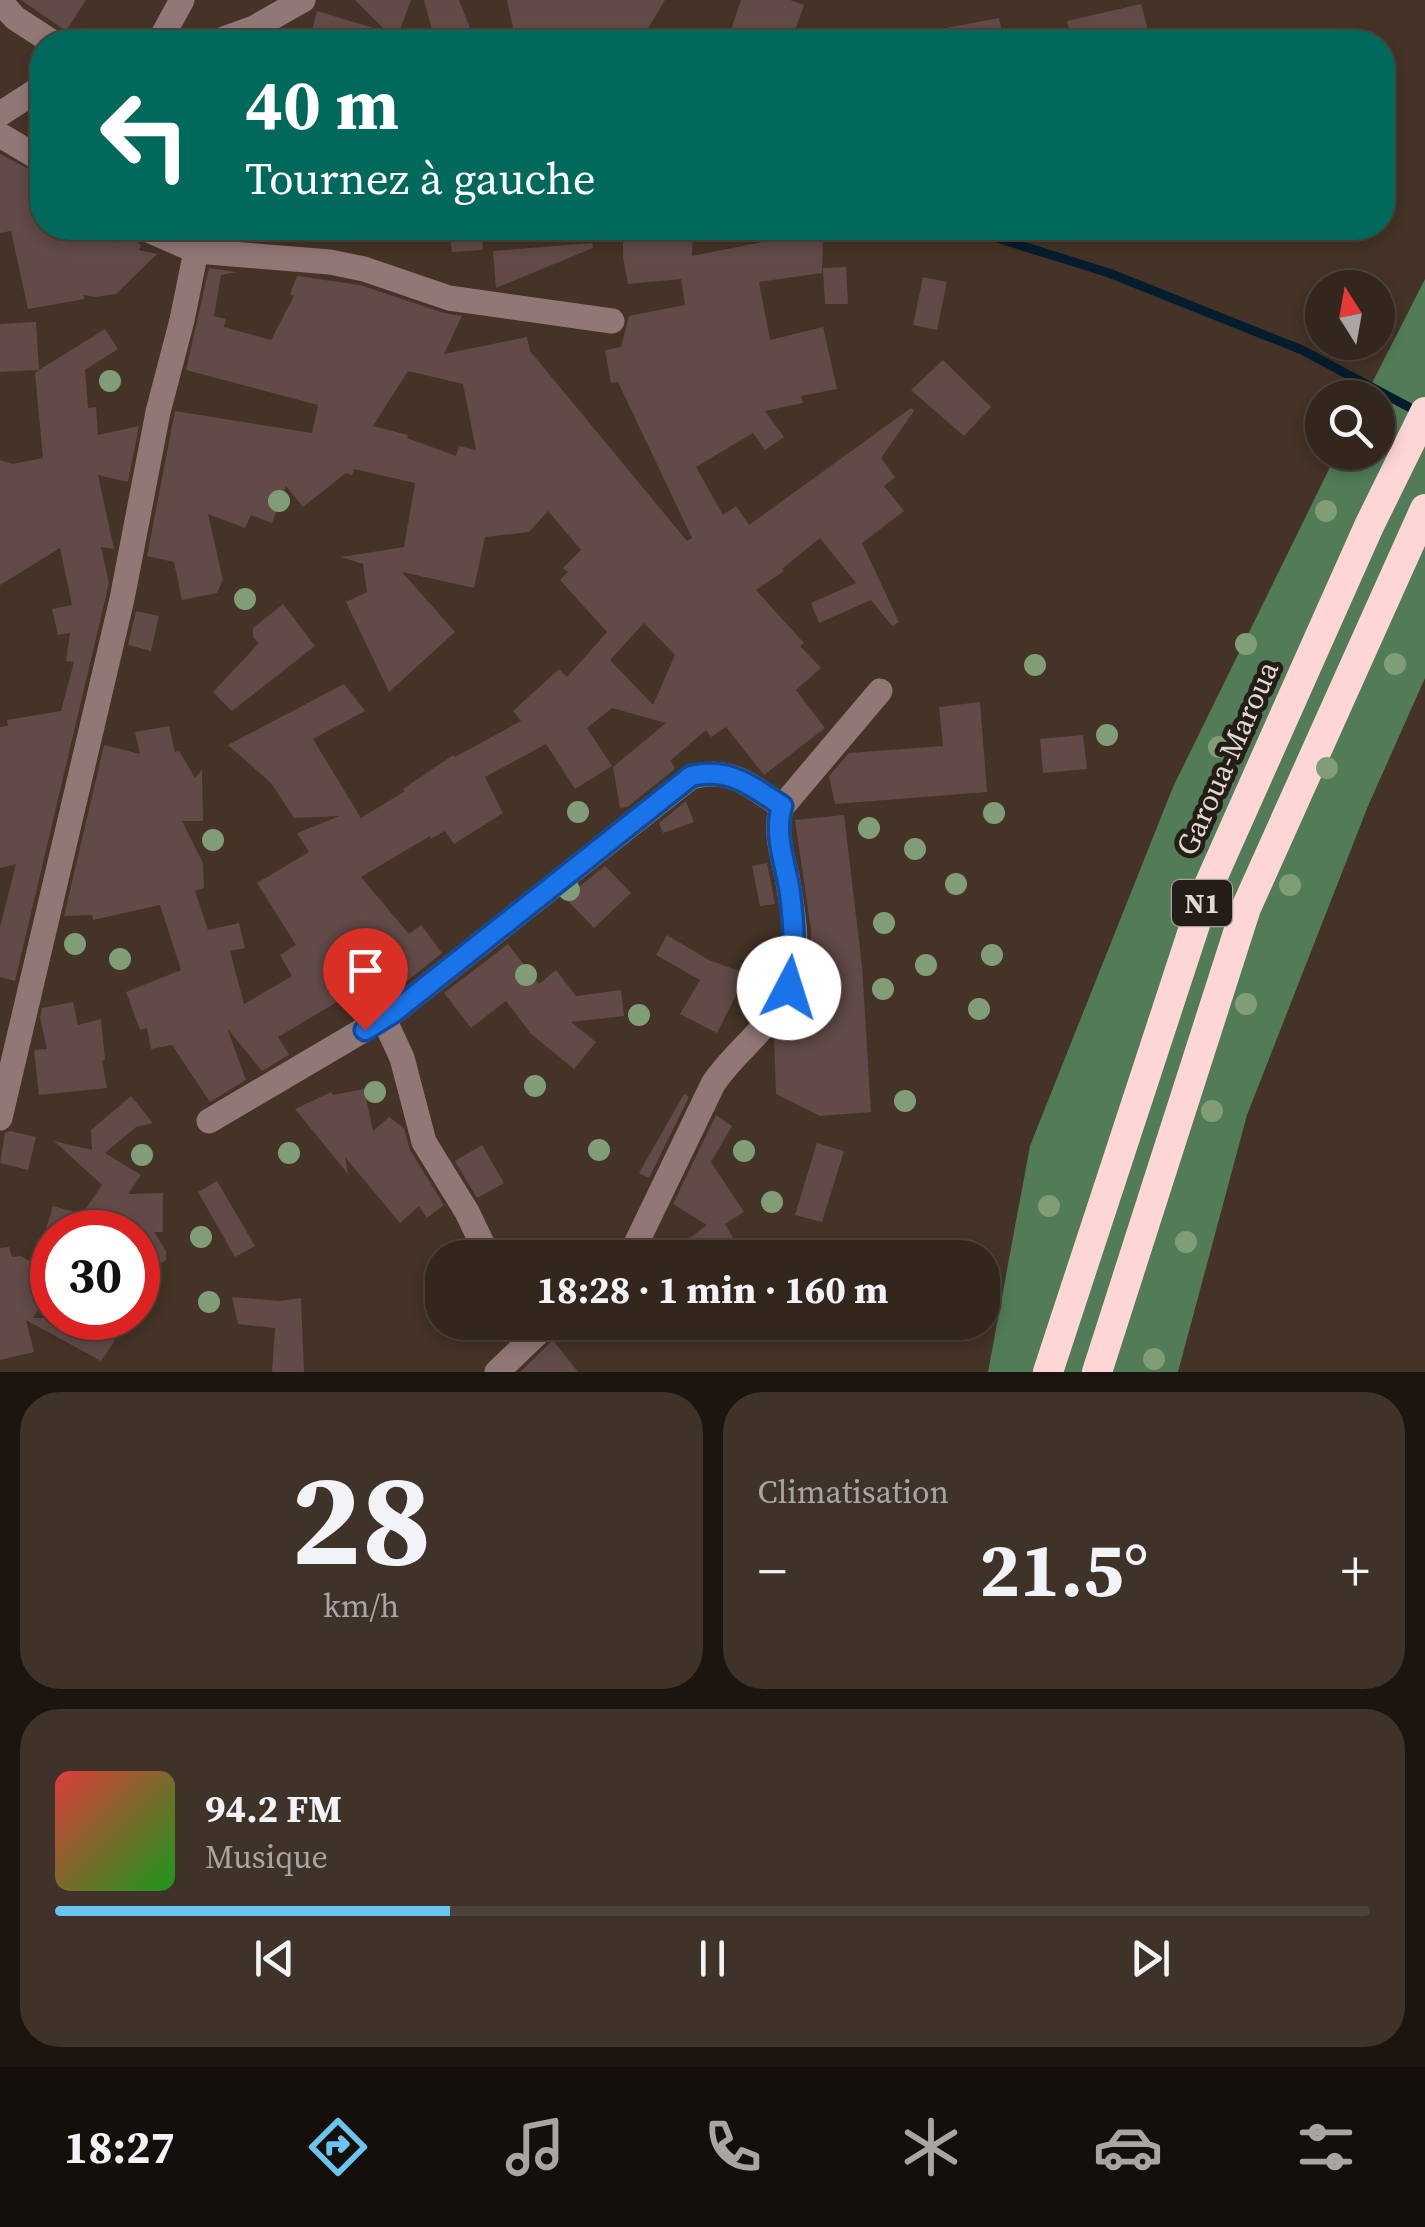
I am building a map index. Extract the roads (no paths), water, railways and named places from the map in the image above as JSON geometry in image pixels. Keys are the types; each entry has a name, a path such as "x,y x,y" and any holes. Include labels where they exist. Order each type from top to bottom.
{"highway":[{"name":"Garoua-Maroua","path":"1048,1372 1205,894 1425,412"},
{"name":"N1","path":"1097,1372 1246,908 1425,509"}],"street":[{"path":"166,30 182,0"},
{"path":"248,30 303,0"},
{"path":"0,2 34,30"},
{"path":"0,114 30,95"},
{"path":"0,134 30,153"},
{"path":"171,240 196,251 330,262 364,269 449,298 612,321"},
{"path":"0,1118 122,599 158,412 196,251"},
{"path":"638,1240 713,1084 726,1063 772,1015 789,988 795,957 790,890 779,835 782,806 880,692"},
{"path":"209,1121 384,1019 691,776 728,773 782,806"},
{"path":"384,1019 402,1058 424,1142 480,1240"},
{"path":"497,1372 527,1340"}],"waterway":[{"path":"1003,240 1109,273 1302,350 1420,413"}]}
